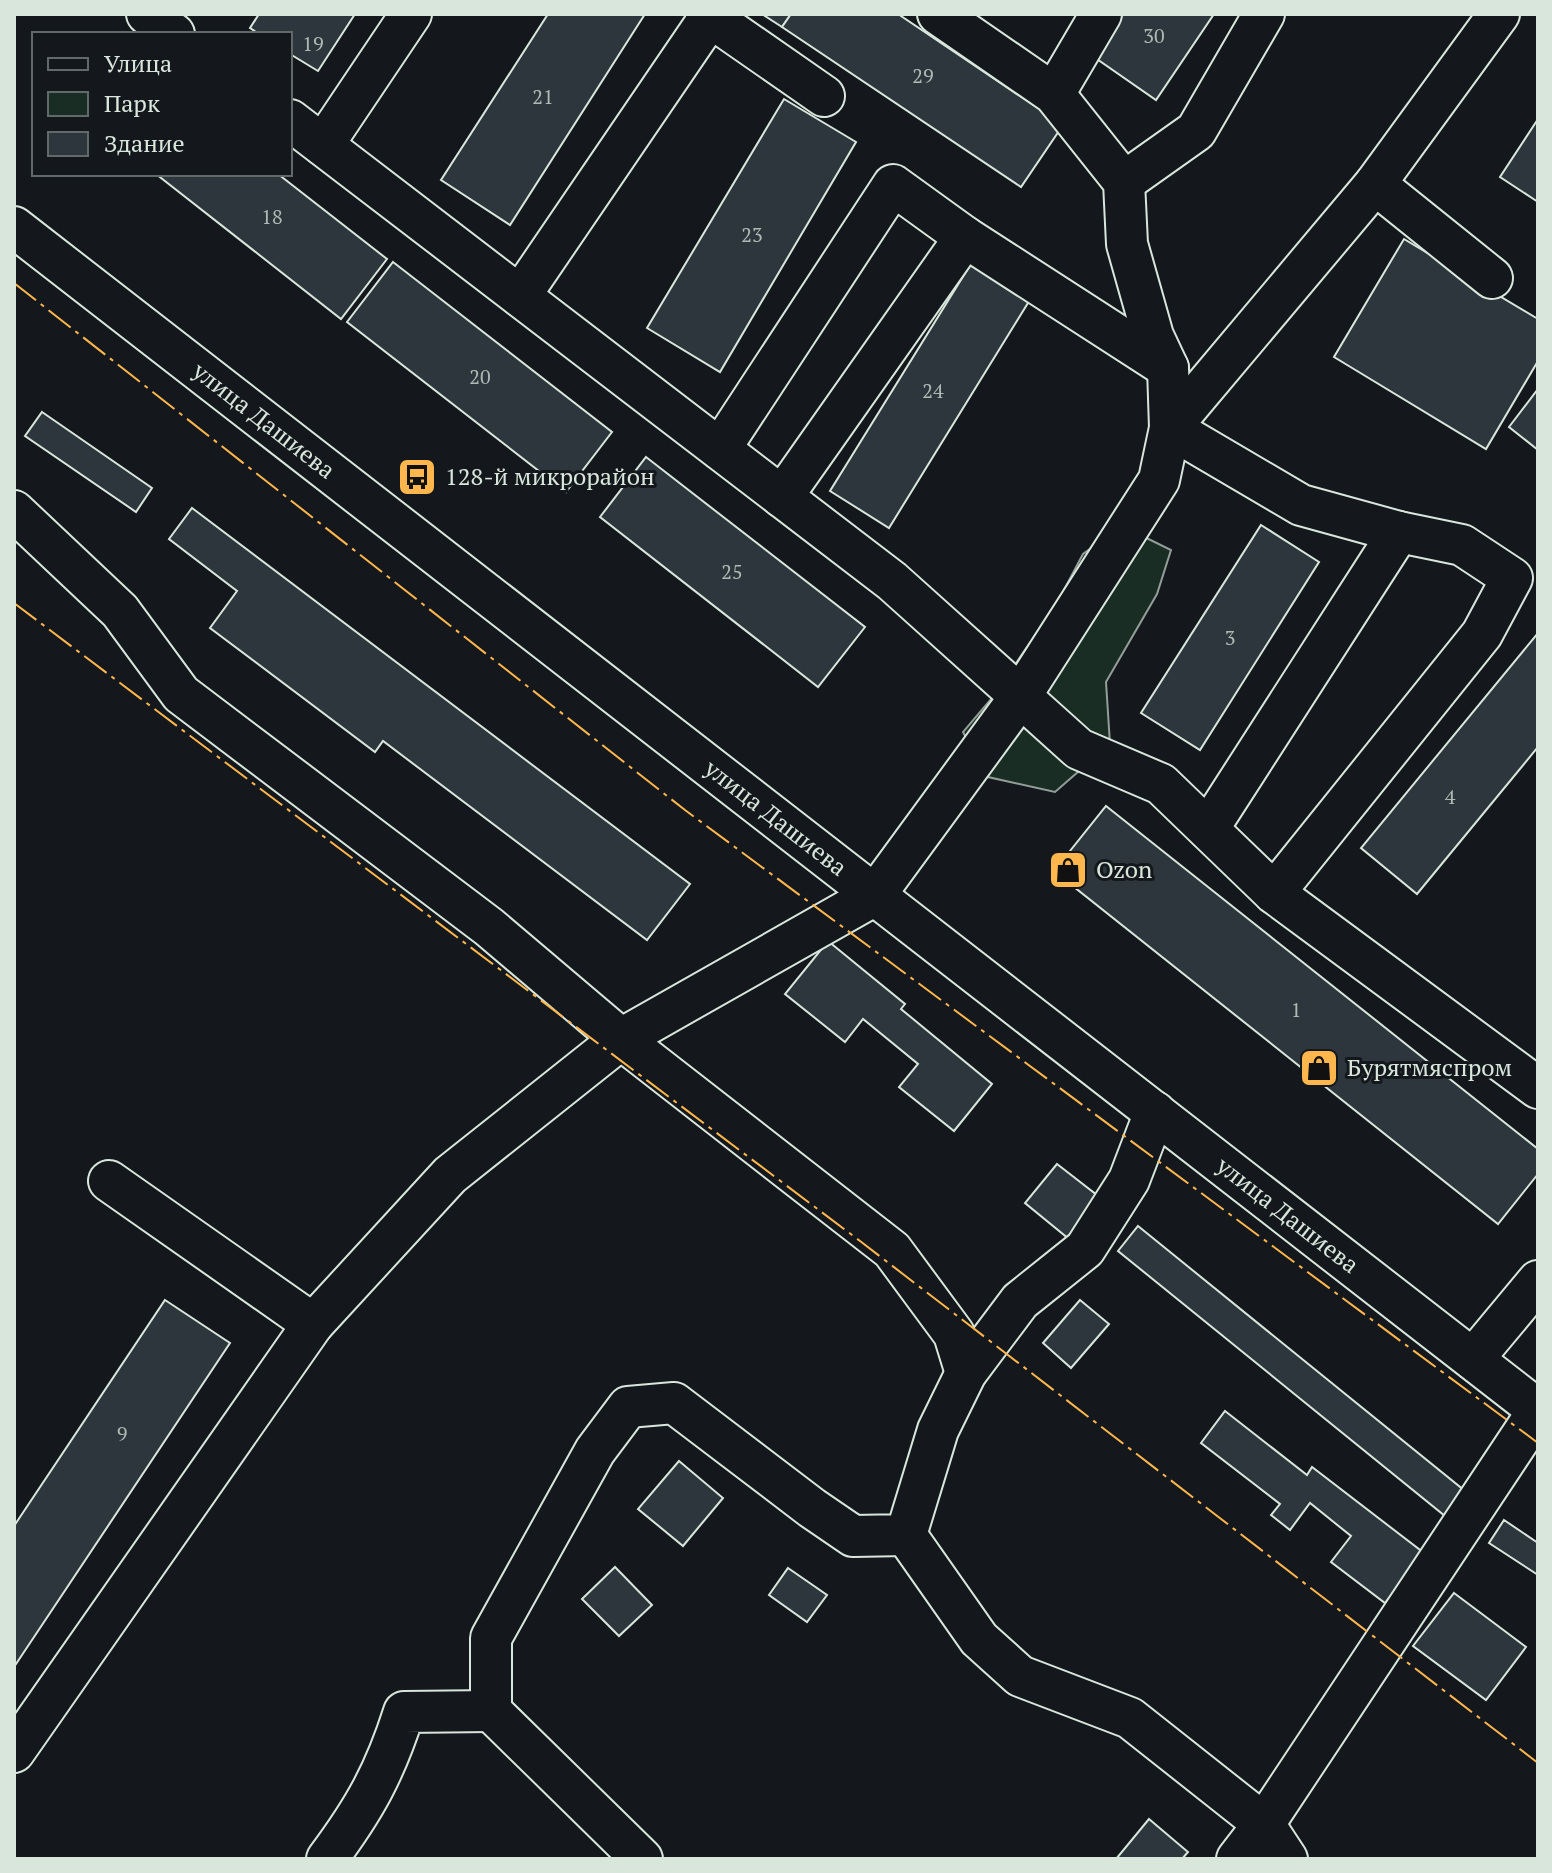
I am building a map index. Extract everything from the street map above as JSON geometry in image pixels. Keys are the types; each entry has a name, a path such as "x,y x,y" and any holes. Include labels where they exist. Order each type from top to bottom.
{"street":[{"path":"147,14 171,32"},
{"path":"323,145 411,14"},
{"path":"14,1752 313,1324 450,1175 621,1039 875,895 1020,697 1159,480 1170,428 1168,368 1153,336 1127,244 1124,182 1054,94 938,14"},
{"path":"1054,94 1101,14"},
{"path":"1124,182 1196,131 1264,14"},
{"path":"1170,428 1375,184 1499,14"},
{"path":"520,296 708,15 824,96"},
{"path":"292,122 892,581 1079,749 1161,784 1274,893 1538,1088"},
{"path":"1375,184 1492,278"},
{"path":"720,449 893,185 965,237 1168,368"},
{"name":"улица Дашиева","path":"14,227 1538,1410"},
{"path":"782,497 965,237"},
{"path":"1170,428 1301,505 1399,532 1462,545 1512,578 1482,634 1274,893"},
{"path":"14,511 120,611 181,694 489,927 621,1039 892,1250 954,1334 966,1373"},
{"path":"1208,829 1399,532"},
{"path":"906,1535 938,1430 966,1373 1020,1301 1085,1249 1129,1180 1155,1112"},
{"path":"109,1181 313,1324"},
{"path":"1473,1359 1538,1281"},
{"path":"491,1711 491,1638 595,1451 628,1407 674,1403 853,1536 906,1535"},
{"path":"1237,1859 1264,1824 1538,1410"},
{"path":"906,1535 979,1639 1020,1676 1130,1718 1264,1824 1287,1859"},
{"path":"327,1859 361,1813 390,1757 404,1712 491,1711 642,1859"}],"green space":[{"path":"1122,526 1171,550 1157,594 1106,682 1110,744 1055,792 988,777 963,732 992,698 1056,605 1083,554"}],"building":[{"path":"259,14 355,14 318,71 292,55 292,32 256,32 250,28"},
{"path":"548,14 645,14 510,225 441,180"},
{"path":"762,14 791,14 782,27"},
{"path":"791,14 898,14 1063,125 1021,187 782,27"},
{"path":"1123,14 1214,14 1156,100 1094,57"},
{"path":"784,99 856,142 720,372 647,328"},
{"path":"1538,119 1538,202 1500,177"},
{"path":"159,176 281,176 387,259 341,319"},
{"path":"1404,239 1538,319 1538,361 1486,449 1334,357"},
{"path":"977,254 1036,290 889,528 830,491"},
{"path":"393,262 612,432 566,492 347,322"},
{"path":"1538,389 1538,450 1509,427"},
{"path":"42,412 152,488 136,512 25,436"},
{"path":"646,457 865,627 818,687 600,517"},
{"path":"192,508 690,884 647,940 383,741 375,752 210,628 237,591 169,539"},
{"path":"1261,525 1319,562 1200,750 1141,713"},
{"path":"1538,633 1538,747 1417,894 1361,848"},
{"path":"1106,806 1538,1149 1538,1174 1498,1224 1054,871"},
{"path":"828,941 905,1004 901,1009 992,1084 954,1131 899,1087 918,1064 863,1019 845,1042 785,994"},
{"path":"1057,1164 1102,1199 1069,1239 1025,1203"},
{"path":"1138,1226 1465,1491 1445,1516 1118,1251"},
{"path":"165,1300 230,1343 14,1667 14,1526"},
{"path":"1080,1300 1109,1324 1071,1368 1043,1343"},
{"path":"1225,1411 1307,1475 1312,1467 1424,1553 1385,1603 1331,1562 1351,1536 1310,1503 1290,1530 1271,1515 1280,1504 1201,1443"},
{"path":"679,1461 723,1498 683,1546 638,1509"},
{"path":"1504,1520 1538,1543 1538,1575 1489,1543"},
{"path":"615,1567 652,1605 619,1636 582,1599"},
{"path":"788,1568 827,1595 807,1622 769,1595"},
{"path":"1454,1593 1526,1647 1486,1700 1413,1646"},
{"path":"1149,1819 1188,1852 1182,1859 1116,1859"}],"power":[{"path":"14,283 685,810 1538,1443"},
{"path":"14,603 860,1241 1538,1763"}],"place":[{"name":"128-й микрорайон","path":"417,477"},
{"name":"Ozon","path":"1068,870"},
{"name":"Бурятмяспром","path":"1319,1068"}]}
